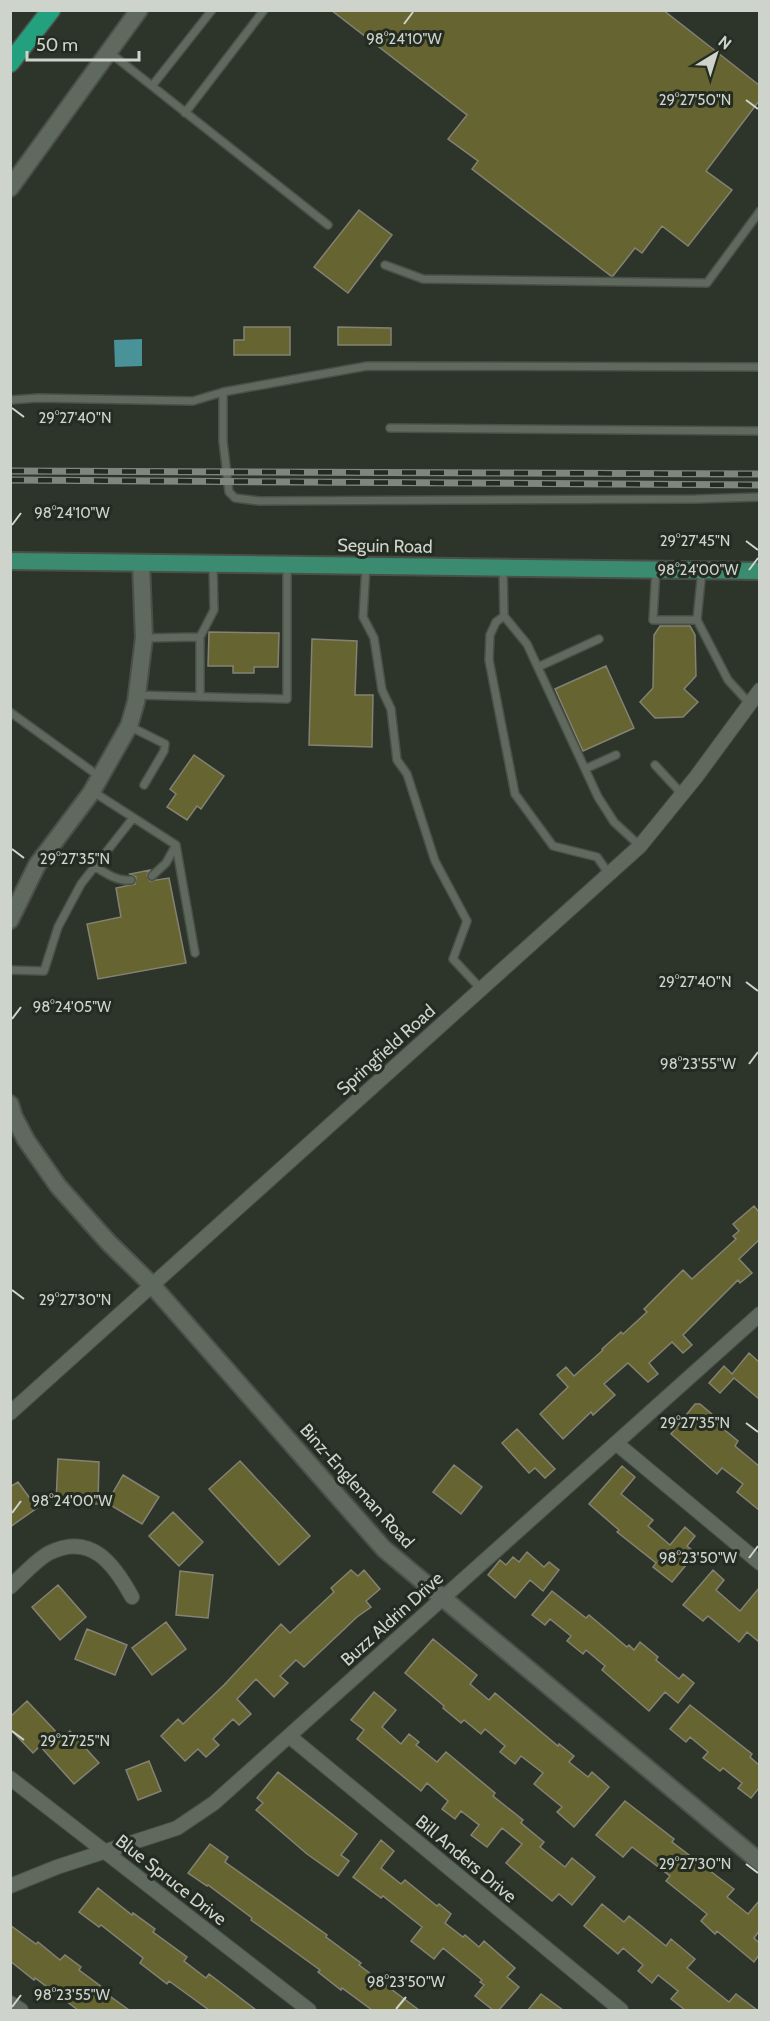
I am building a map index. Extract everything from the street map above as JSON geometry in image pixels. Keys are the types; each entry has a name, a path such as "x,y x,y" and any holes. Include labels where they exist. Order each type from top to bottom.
{"highway":[{"path":"10,63 51,10"},
{"path":"31,37 57,10"}],"main road":[{"name":"Seguin Road","path":"10,561 759,570"}],"street":[{"path":"10,188 139,10"},
{"path":"10,920 37,866 96,784 129,726 137,695 144,638 141,563"},
{"name":"Springfield Road","path":"10,1413 640,846 682,794 759,690"},
{"name":"Binz-Engleman Road","path":"10,1104 26,1140 58,1186 109,1243 152,1284 384,1549 759,1862"},
{"name":"Buzz Aldrin Drive","path":"10,1886 57,1867 177,1828 214,1803 759,1314"},
{"path":"616,1443 759,1563"},
{"path":"10,1587 47,1553 75,1547 90,1549 103,1556 119,1573 132,1597"},
{"name":"Bill Anders Drive","path":"289,1736 621,2010"},
{"name":"Blue Spruce Drive","path":"10,1778 309,2010"},
{"path":"10,2003 21,2010"}],"lane":[{"path":"152,86 212,10"},
{"path":"185,113 264,10"},
{"path":"109,52 328,225"},
{"path":"385,265 423,279 707,283 759,212"},
{"path":"10,400 38,398 193,401 222,392 368,366 759,367"},
{"path":"222,392 223,441 229,492 234,498 259,501 393,501 759,497"},
{"path":"390,428 759,430"},
{"path":"200,696 200,638 214,610 213,564"},
{"path":"137,695 287,699 287,565"},
{"path":"366,566 363,617 374,638 382,690 391,709 397,760 407,774 435,861 467,921 453,958 481,989"},
{"path":"503,567 504,616 527,644 598,797 614,822 640,846"},
{"path":"656,569 653,620 697,620"},
{"path":"702,570 697,620 728,680 750,704"},
{"path":"504,616 496,622 490,635 489,660 515,794 553,846 597,857 609,874"},
{"path":"144,638 200,638"},
{"path":"538,668 599,639"},
{"path":"10,712 133,818 176,845 195,953"},
{"path":"129,726 165,744 164,751 144,784"},
{"path":"585,769 616,755"},
{"path":"655,765 682,794"},
{"path":"10,970 44,971 58,927 81,884 133,818"},
{"path":"152,876 166,863 176,845"},
{"path":"94,866 113,877 131,880"}],"water":[{"path":"142,339 142,366 115,367 114,340"}],"building":[{"path":"331,10 663,10 759,85 759,101 706,171 732,190 688,246 662,226 642,253 635,248 611,276 472,169 478,161 448,139 467,115"},
{"path":"359,210 392,235 348,293 314,267"},
{"path":"244,327 290,327 290,355 234,355 234,340 244,340"},
{"path":"338,327 391,328 391,345 338,345"},
{"path":"660,626 690,626 695,635 696,676 684,689 698,702 683,717 655,718 640,702 653,688 654,635"},
{"path":"209,632 279,633 278,667 254,667 254,673 233,673 233,666 208,666"},
{"path":"312,639 357,641 355,695 373,695 372,747 309,745"},
{"path":"606,666 634,728 583,751 555,689"},
{"path":"194,755 224,776 201,809 197,806 187,820 167,807 176,794 170,789"},
{"path":"150,870 147,875 150,881 169,878 186,963 98,979 87,924 121,917 116,888 135,884 136,877 130,874"},
{"path":"754,1206 759,1212 759,1240 739,1259 752,1273 740,1283 738,1280 683,1335 692,1345 683,1353 672,1342 649,1363 658,1374 648,1382 628,1363 604,1384 615,1395 593,1415 591,1412 563,1439 540,1414 568,1387 557,1375 566,1367 574,1376 621,1332 623,1334 647,1312 644,1309 683,1270 692,1279 736,1239 733,1236 739,1231 733,1224"},
{"path":"749,1353 759,1362 759,1399 734,1378 720,1393 709,1383 724,1366 732,1374"},
{"path":"695,1404 700,1404 713,1415 710,1418 738,1441 735,1446 759,1466 759,1510 737,1492 743,1484 722,1468 717,1474 671,1434"},
{"path":"517,1429 555,1469 545,1478 535,1468 529,1473 502,1443"},
{"path":"58,1459 99,1462 98,1504 56,1502"},
{"path":"240,1461 310,1536 279,1565 209,1489"},
{"path":"454,1465 482,1487 461,1514 433,1492"},
{"path":"622,1466 635,1477 621,1494 653,1520 648,1526 670,1545 685,1527 695,1536 687,1546 696,1553 672,1582 653,1567 656,1563 617,1532 619,1530 589,1504"},
{"path":"123,1475 159,1497 142,1524 107,1503"},
{"path":"18,1482 37,1508 10,1527 10,1487"},
{"path":"173,1512 203,1542 179,1566 149,1536"},
{"path":"527,1552 544,1567 549,1562 559,1570 543,1591 530,1580 515,1598 488,1575 500,1560 506,1565 513,1557 519,1562"},
{"path":"351,1570 358,1576 364,1570 380,1589 366,1601 371,1607 357,1617 304,1667 296,1660 280,1676 288,1683 274,1697 256,1679 237,1699 251,1714 239,1725 233,1719 213,1739 219,1745 206,1757 198,1749 185,1761 161,1736 178,1719 183,1724 224,1685 281,1624 290,1633 334,1592 331,1588"},
{"path":"713,1570 724,1580 716,1590 740,1611 759,1588 759,1642 747,1632 739,1642 708,1616 703,1621 683,1605"},
{"path":"180,1571 213,1575 208,1618 176,1615"},
{"path":"58,1585 86,1617 60,1640 32,1607"},
{"path":"552,1591 586,1618 589,1615 627,1647 629,1645 634,1650 640,1642 658,1657 656,1660 679,1679 683,1674 694,1683 678,1703 665,1692 649,1711 602,1670 605,1666 586,1650 583,1654 567,1641 571,1636 550,1619 545,1625 532,1615"},
{"path":"166,1622 186,1649 152,1675 132,1648"},
{"path":"87,1629 127,1645 115,1675 75,1659"},
{"path":"433,1639 477,1675 470,1684 489,1700 495,1693 558,1746 559,1744 574,1756 569,1762 588,1777 592,1772 609,1787 574,1827 557,1812 562,1807 534,1784 543,1773 521,1756 515,1764 500,1752 505,1746 485,1729 481,1734 464,1720 461,1723 405,1673"},
{"path":"374,1692 396,1710 382,1727 401,1744 409,1734 419,1742 416,1745 437,1762 446,1752 495,1793 493,1796 523,1820 521,1823 544,1842 540,1847 565,1867 572,1858 595,1877 572,1905 559,1894 552,1901 506,1863 522,1844 502,1828 487,1847 471,1835 479,1825 461,1811 455,1819 442,1809 448,1801 427,1783 421,1791 357,1739 364,1730 351,1720"},
{"path":"27,1701 62,1738 70,1731 99,1763 74,1784 40,1746 33,1753 10,1729 10,1717"},
{"path":"690,1705 752,1754 750,1757 759,1765 759,1788 751,1798 738,1788 742,1783 723,1768 720,1771 703,1758 708,1752 690,1737 686,1742 670,1729"},
{"path":"149,1761 161,1791 138,1800 126,1770"},
{"path":"278,1772 357,1834 341,1855 349,1861 338,1876 307,1854 256,1810 263,1803 257,1798"},
{"path":"625,1801 674,1839 672,1842 734,1889 727,1897 748,1914 759,1901 759,1931 754,1938 759,1943 759,1955 754,1962 717,1931 715,1934 701,1921 707,1914 666,1881 670,1876 632,1847 623,1857 596,1835"},
{"path":"381,1840 394,1851 381,1868 401,1884 405,1880 437,1906 439,1904 451,1914 445,1923 463,1937 465,1935 479,1947 484,1941 515,1968 507,1977 519,1987 499,2010 493,2010 475,1996 484,1985 480,1982 482,1980 443,1948 434,1959 411,1941 422,1927 383,1896 381,1898 353,1877"},
{"path":"210,1844 228,1857 225,1862 327,1935 326,1937 361,1963 359,1965 419,2010 372,2010 342,1988 341,1990 318,1972 320,1970 251,1920 252,1918 188,1873"},
{"path":"98,1888 132,1915 133,1913 155,1929 153,1932 187,1957 184,1961 206,1978 209,1974 256,2010 209,2010 169,1981 167,1984 140,1963 143,1958 101,1925 99,1927 79,1912"},
{"path":"602,1904 624,1922 629,1916 666,1946 671,1939 695,1959 687,1968 729,2002 736,1994 757,2010 685,2010 671,1999 678,1991 658,1975 652,1983 638,1971 643,1965 623,1948 618,1954 584,1926"},
{"path":"10,1925 36,1944 38,1942 60,1960 65,1955 81,1967 79,1970 102,1987 100,1989 129,2010 78,2010 35,1978 34,1980 10,1961"},
{"path":"541,1994 563,2010 528,2010"}],"railway":[{"path":"10,471 760,474"},
{"path":"10,480 760,485"}]}
